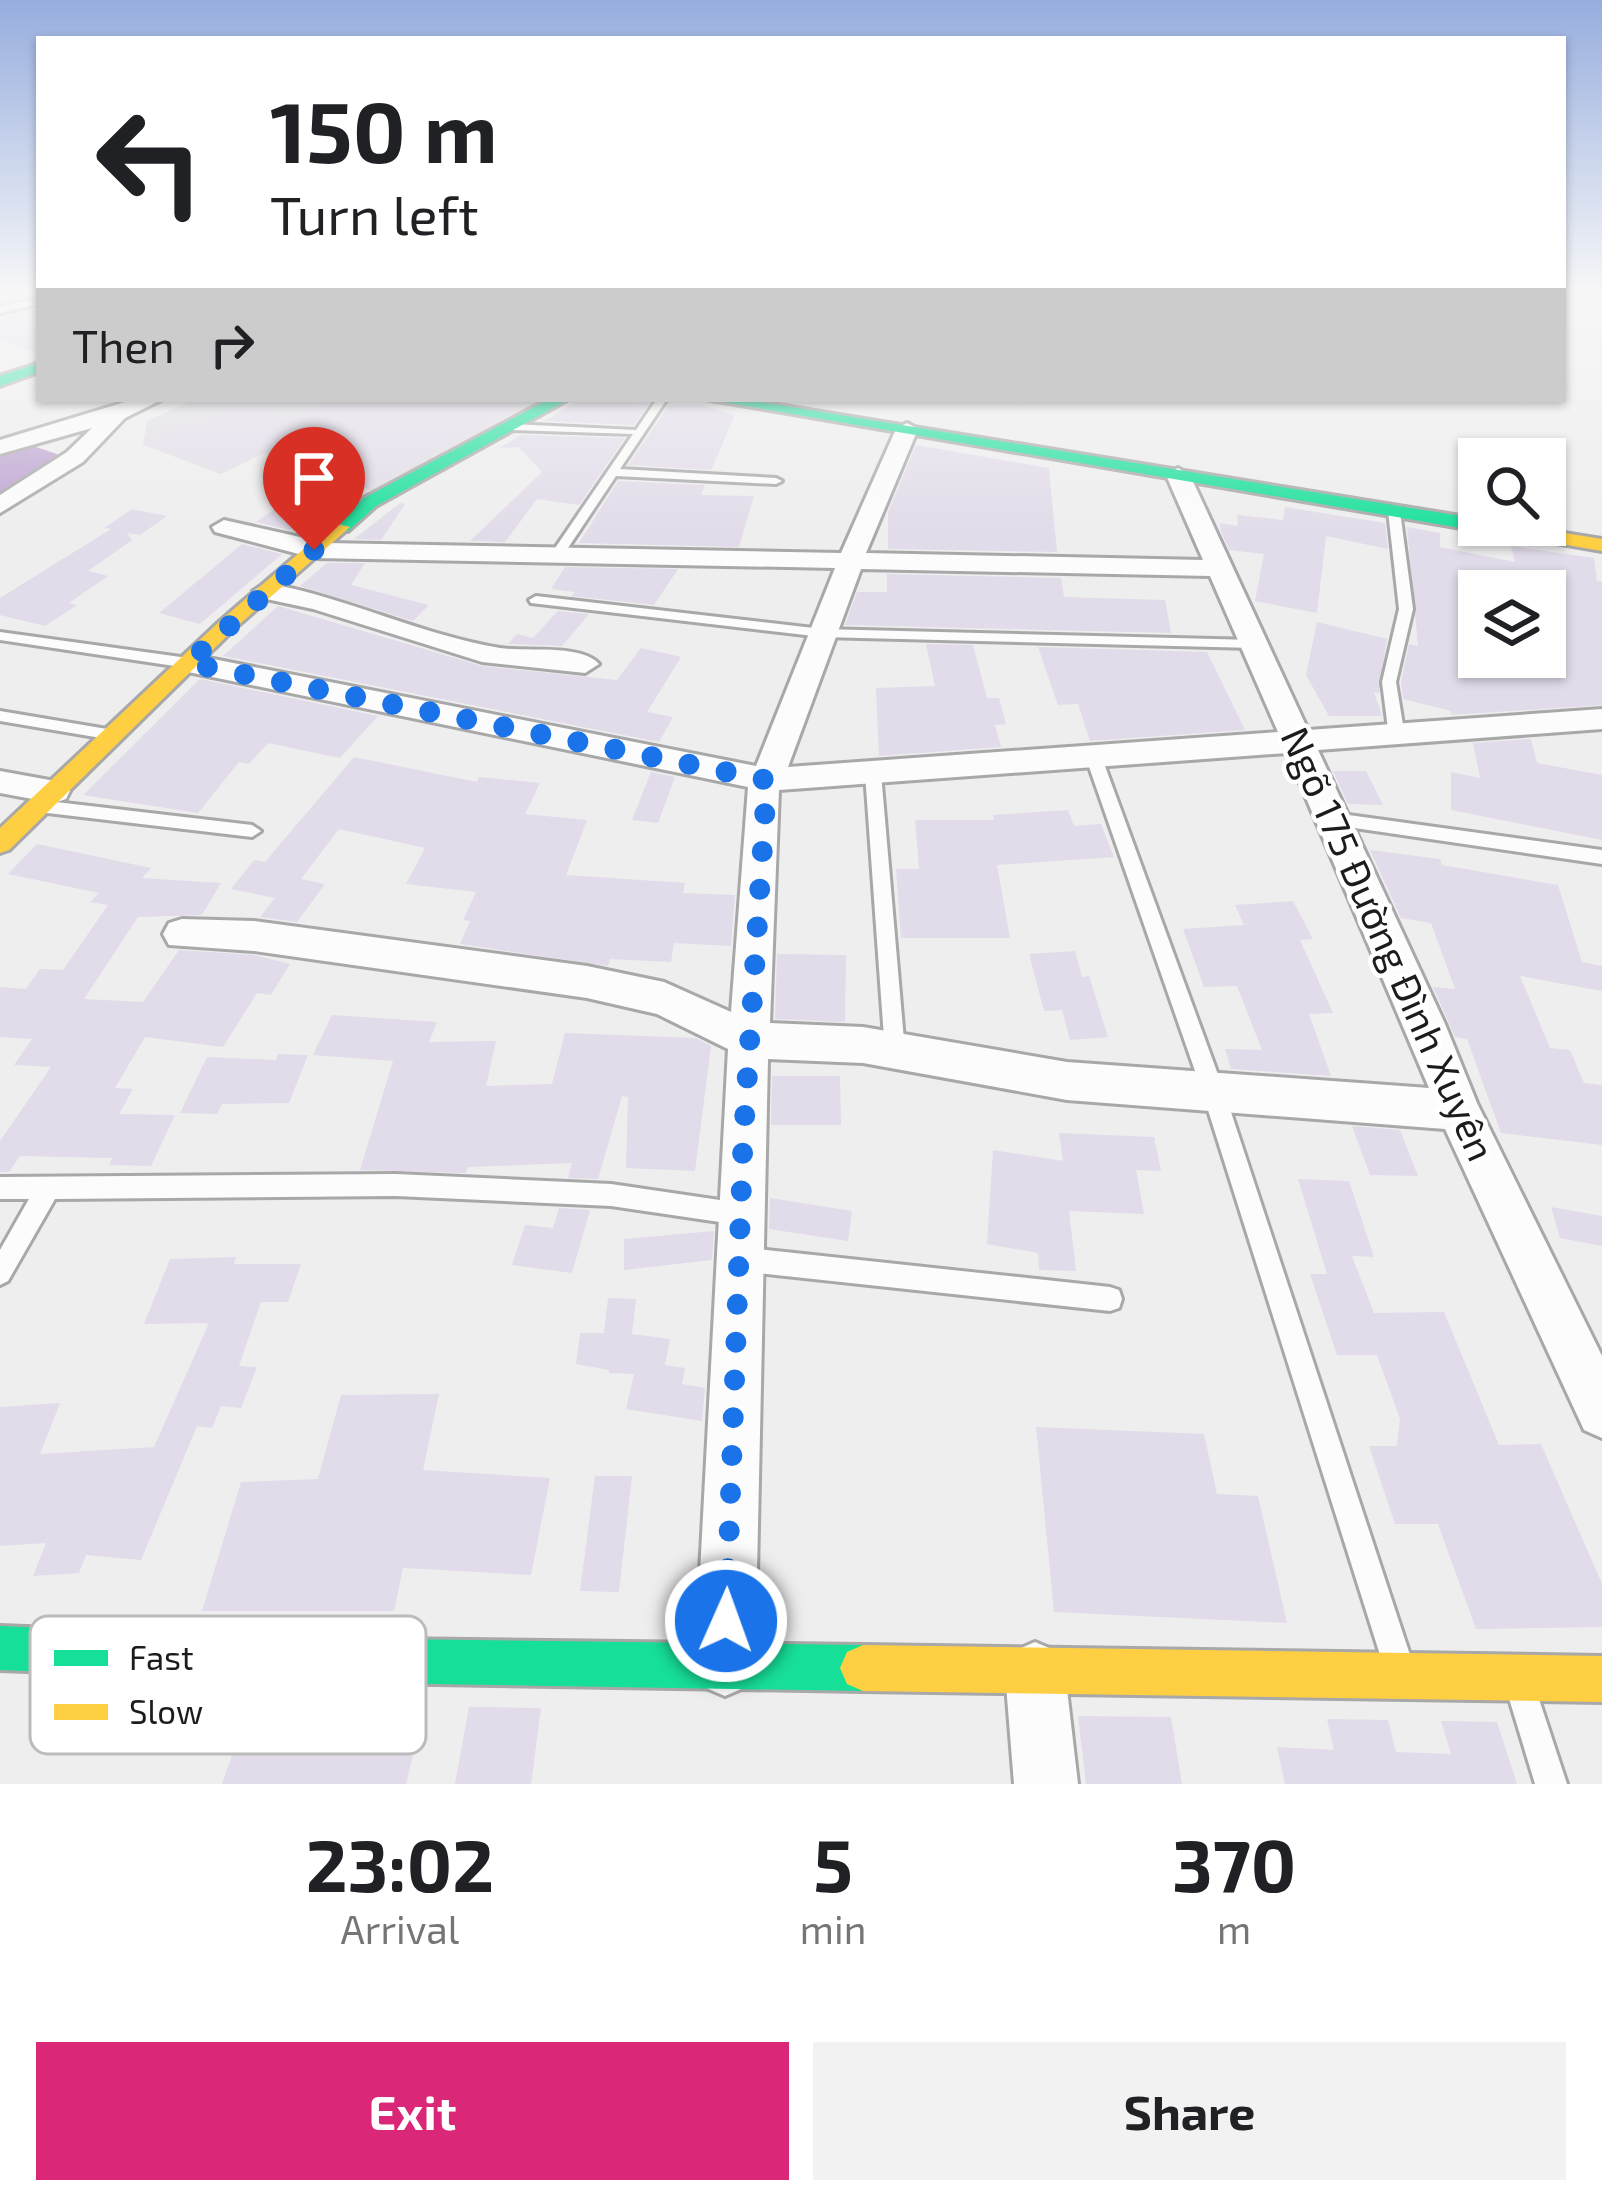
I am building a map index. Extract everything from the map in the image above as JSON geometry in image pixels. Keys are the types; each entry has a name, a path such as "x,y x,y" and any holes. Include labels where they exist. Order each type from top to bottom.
{"street":[{"path":"0,447 146,402"},
{"path":"0,843 266,591 370,502 556,402"},
{"path":"732,402 1458,521"},
{"path":"0,506 75,457 118,414"},
{"path":"16,422 49,431"},
{"path":"725,1666 740,1214 767,780 851,559 907,429"},
{"name":"Ngõ 175 Đường Đình Xuyên","path":"1178,475 1334,819 1458,1109 1602,1412"},
{"path":"224,526 316,549 1219,568"},
{"path":"1566,538 1602,544"},
{"path":"266,591 373,615 391,626 487,654 585,664"},
{"path":"188,663 767,780 1301,745 1602,719"},
{"path":"0,782 47,798"},
{"path":"182,934 254,936 586,982 664,998 749,1040 863,1046 1067,1081 1458,1109"},
{"path":"0,1648 30,1649"},
{"path":"426,1662 1602,1679"},
{"path":"1035,1672 1046,1784"}],"lane":[{"path":"557,554 660,402"},
{"path":"512,427 631,431"},
{"path":"612,472 776,481"},
{"path":"1394,511 1406,609 1390,682 1396,736"},
{"path":"536,600 822,633 1254,644"},
{"path":"0,636 188,663"},
{"path":"0,716 113,735"},
{"path":"1094,758 1213,1091 1402,1676"},
{"path":"873,773 895,1052"},
{"path":"47,798 252,831"},
{"path":"1334,819 1602,857"},
{"path":"0,1188 395,1185 611,1195 740,1214"},
{"path":"0,1273 47,1190"},
{"path":"739,1259 1110,1299"},
{"path":"1518,1678 1551,1784"}],"shaded area":[{"path":"189,402 540,402 375,492 265,453 221,474 143,445 147,421"},
{"path":"33,446 57,454 57,461 0,498 0,452"}],"building":[{"path":"327,402 524,402 357,491 306,534 256,522 343,463 283,439 221,469 152,443 238,405 290,421"},
{"path":"574,402 649,403 634,425 545,421"},
{"path":"669,405 701,405 735,415 711,470 628,465"},
{"path":"521,435 625,438 579,505 537,499 505,542 470,541 542,472 519,447 499,448"},
{"path":"916,445 1049,468 1057,552 888,549 888,512"},
{"path":"618,481 705,485 701,495 754,496 739,547 579,543"},
{"path":"400,503 405,504 381,540 354,539"},
{"path":"1285,507 1385,523 1388,549 1326,536 1317,613 1255,601 1264,554 1229,550 1220,523 1238,526 1237,515 1283,520"},
{"path":"132,509 167,516 140,535 127,533 132,540 88,571 108,576 69,603 77,605 45,626 0,615 0,598 111,529 104,528"},
{"path":"1407,527 1440,533 1440,547 1515,562 1511,546 1594,558 1597,581 1602,582 1602,705 1451,715 1451,711 1403,699 1401,682 1409,644 1418,646"},
{"path":"242,544 282,554 200,624 159,613"},
{"path":"327,563 365,563 351,585 429,605 413,621 300,586"},
{"path":"565,567 678,569 654,605 571,596 575,592 551,589"},
{"path":"887,574 1061,578 1064,597 1165,600 1171,633 845,625 857,592 887,592"},
{"path":"278,606 482,666 617,680 641,648 681,657 647,712 673,717 659,742 223,656"},
{"path":"558,611 589,614 562,646 508,644 517,634 533,638"},
{"path":"1317,622 1387,639 1379,693 1374,692 1382,716 1329,716 1306,675"},
{"path":"926,644 973,645 987,698 999,698 1006,724 995,725 1001,747 879,756 876,688 935,686"},
{"path":"1038,647 1207,652 1245,730 1090,741 1078,704 1058,705"},
{"path":"200,679 378,716 340,758 268,743 249,764 239,762 198,813 83,795"},
{"path":"1531,739 1537,763 1602,775 1602,840 1451,810 1451,772 1480,778 1473,743"},
{"path":"354,757 477,782 479,777 540,783 525,814 587,820 566,875 685,883 683,893 735,895 731,946 674,943 671,962 610,959 608,966 460,944 470,921 463,920 476,892 406,884 425,848 339,829 301,879 325,884 297,922 260,917 275,898 231,889 254,860 265,862"},
{"path":"1333,771 1366,771 1383,805 1348,804"},
{"path":"651,772 675,777 658,823 632,820"},
{"path":"1068,810 1074,826 1101,824 1114,857 997,865 1010,938 901,938 896,869 919,869 915,820 994,820 993,815"},
{"path":"37,844 151,868 142,878 221,883 202,915 138,917 84,999 143,1002 179,950 254,955 290,964 271,995 257,993 223,1047 145,1037 115,1088 133,1089 119,1114 175,1115 151,1166 109,1165 112,1158 20,1156 9,1172 0,1172 0,1141 51,1067 14,1065 32,1039 0,1037 0,987 26,989 40,969 63,970 108,905 90,902 99,893 8,874"},
{"path":"1370,850 1440,859 1442,865 1558,885 1582,962 1602,966 1602,991 1520,976 1550,1048 1570,1050 1584,1083 1602,1085 1602,1145 1501,1133 1467,1039 1455,1037 1433,987 1455,989 1431,923 1401,918"},
{"path":"1293,901 1313,939 1300,940 1333,1013 1309,1014 1331,1076 1231,1069 1225,1049 1262,1050 1237,986 1204,987 1183,929 1244,925 1235,905"},
{"path":"1075,951 1082,977 1089,976 1108,1037 1070,1040 1062,1010 1044,1011 1029,954"},
{"path":"777,954 846,955 845,1022 775,1019"},
{"path":"332,1015 437,1022 429,1042 496,1041 486,1086 552,1084 565,1033 696,1038 711,1046 695,1171 626,1168 628,1097 622,1096 598,1179 568,1178 572,1163 468,1167 466,1173 360,1170 393,1061 313,1055"},
{"path":"278,1054 308,1055 289,1103 222,1104 217,1114 180,1113 207,1057 276,1060"},
{"path":"772,1076 840,1076 841,1125 771,1125"},
{"path":"1352,1126 1400,1130 1418,1176 1370,1175"},
{"path":"1059,1133 1154,1137 1161,1171 1136,1170 1144,1214 1069,1211 1076,1271 1039,1270 1038,1253 987,1244 993,1150 1063,1161"},
{"path":"1298,1179 1349,1181 1374,1257 1352,1256 1374,1313 1444,1312 1499,1445 1541,1444 1602,1584 1602,1627 1476,1629 1438,1524 1395,1524 1369,1446 1397,1446 1400,1419 1377,1355 1337,1355 1310,1274 1327,1274"},
{"path":"770,1198 852,1211 848,1241 769,1229"},
{"path":"1551,1207 1602,1216 1602,1246 1560,1238"},
{"path":"559,1208 590,1210 572,1273 512,1265 525,1225 553,1228"},
{"path":"714,1231 712,1260 624,1270 624,1239"},
{"path":"236,1257 234,1264 301,1264 288,1302 261,1302 239,1366 257,1367 241,1408 221,1406 212,1428 197,1426 141,1560 86,1555 79,1573 33,1576 46,1543 0,1546 0,1407 60,1403 40,1454 154,1447 209,1323 144,1324 170,1259"},
{"path":"608,1298 636,1299 632,1334 670,1339 665,1365 685,1368 682,1384 705,1388 702,1421 626,1409 634,1374 576,1364 580,1333 604,1333"},
{"path":"439,1394 423,1470 550,1478 531,1575 403,1568 394,1611 202,1611 241,1482 318,1479 341,1395"},
{"path":"1036,1427 1204,1434 1217,1494 1258,1496 1287,1623 1054,1612"},
{"path":"595,1476 632,1476 619,1592 580,1591"},
{"path":"469,1707 541,1708 531,1784 455,1784"},
{"path":"1078,1716 1171,1717 1182,1784 1086,1784"},
{"path":"1327,1719 1388,1720 1396,1752 1451,1754 1441,1721 1497,1722 1517,1784 1285,1784 1277,1747 1334,1750"},
{"path":"232,1754 413,1754 406,1784 222,1784"}],"traffic: fast":[{"path":"0,381 24,372"},
{"path":"341,527 370,502 555,402"},
{"path":"731,402 1458,522"},
{"path":"0,1648 30,1649"},
{"path":"426,1662 863,1668"}],"traffic: slow":[{"path":"0,843 227,625 341,527"},
{"path":"1566,539 1602,545"},
{"path":"863,1668 1602,1679"}],"route":[{"path":"314,550 188,663 767,780 743,1142 726,1621"}]}
